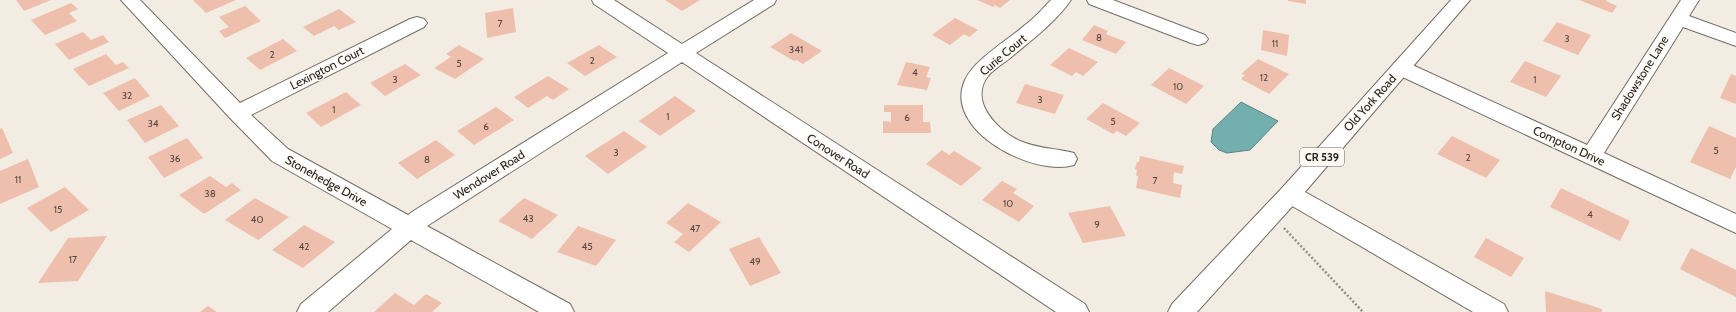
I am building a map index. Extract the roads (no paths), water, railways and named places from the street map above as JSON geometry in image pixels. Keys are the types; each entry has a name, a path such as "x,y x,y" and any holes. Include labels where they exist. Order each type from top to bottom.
{"street":[{"name":"Stonehedge Drive","path":"132,0 237,113 280,155 561,312"},
{"name":"Conover Road","path":"601,0 1076,312"},
{"name":"Wendover Road","path":"310,312 423,216 767,0"},
{"name":"Curie Court","path":"1062,0 1034,28 981,71 975,80 972,95 973,106 978,117 992,133 1009,144 1034,155 1066,160"},
{"path":"1096,0 1198,39"},
{"name":"Old York Road","path":"1181,312 1290,194 1461,0"},
{"name":"Shadowstone Lane","path":"1591,156 1690,0"},
{"path":"1678,18 1736,40"},
{"name":"Lexington Court","path":"237,113 417,23"},
{"name":"Compton Drive","path":"1401,68 1736,224"},
{"path":"1290,194 1495,312"}],"water":[{"path":"1241,102 1278,121 1250,150 1227,153 1219,150 1211,142 1213,129"}]}
